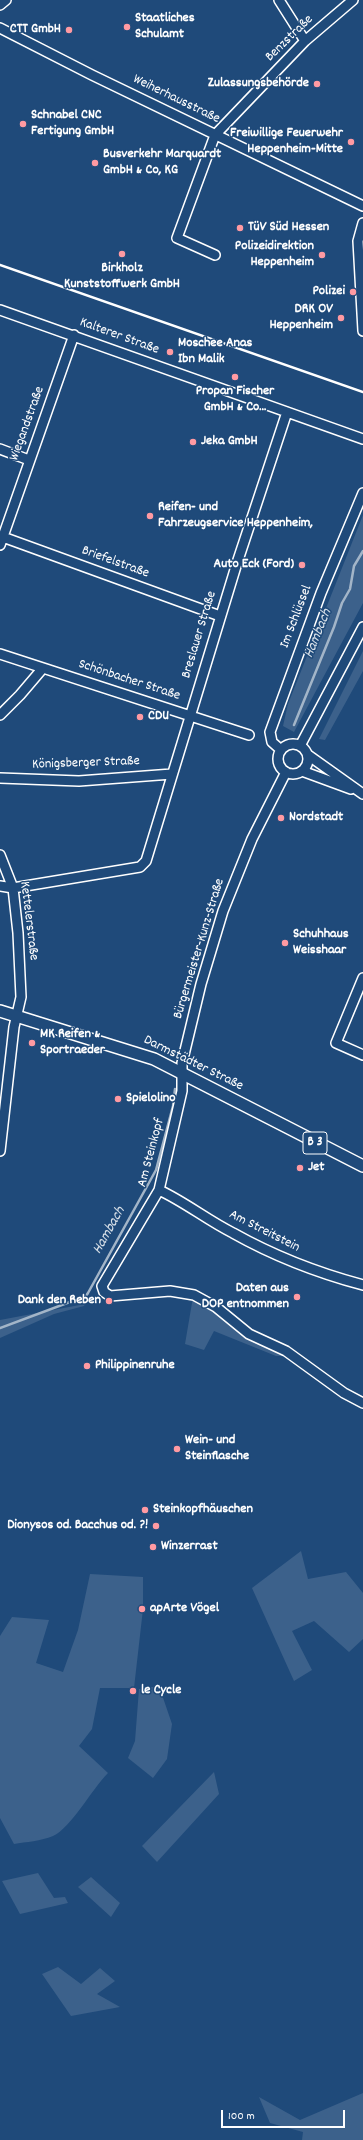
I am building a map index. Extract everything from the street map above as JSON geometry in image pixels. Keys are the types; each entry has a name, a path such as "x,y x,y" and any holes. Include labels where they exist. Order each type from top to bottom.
{"main road":[{"name":"Darmstädter Straße","path":"0,1011 125,1048 154,1059 363,1166"}],"street":[{"path":"0,5 6,0"},
{"path":"279,0 306,41"},
{"name":"Benzstraße","path":"215,135 306,41 353,0"},
{"name":"Weiherhausstraße","path":"0,28 215,135 363,206"},
{"path":"215,135 177,238 215,255"},
{"path":"363,223 358,241 363,331"},
{"name":"Kalterer Straße","path":"0,310 363,439"},
{"name":"Wiegandstraße","path":"1,540 74,336"},
{"name":"Breslauer Straße","path":"13,888 140,867 146,861 220,616 287,412"},
{"path":"0,449 29,460"},
{"name":"Im Schlüssel","path":"281,750 272,742 270,732 321,593 363,493"},
{"name":"Briefelstraße","path":"1,540 220,616"},
{"path":"300,746 363,627"},
{"name":"Schönbacher Straße","path":"0,654 249,735"},
{"path":"0,715 20,695 43,668"},
{"path":"308,755 307,764 302,771 294,774 286,772 279,765 278,755 281,750 288,745 300,746 308,755 360,793"},
{"path":"302,771 360,793"},
{"name":"Bürgermeister-Kunz-Straße","path":"182,1072 182,1063 201,984 225,905 252,839 286,772"},
{"name":"Königsberger Straße","path":"0,778 79,781 172,774"},
{"name":"Kettelerstraße","path":"0,855 13,888 21,976 21,997 17,1016 0,1151"},
{"path":"0,886 13,888"},
{"path":"363,978 336,1043 363,1055"},
{"name":"Am Steinkopf","path":"182,1072 182,1092 159,1190 104,1280 102,1286 104,1292 110,1296 170,1291 194,1295 216,1308 249,1334 286,1351 344,1393 363,1403"},
{"name":"Am Streitstein","path":"159,1190 181,1200 232,1233 293,1263 328,1276 363,1285"}],"shaded area":[{"path":"363,515 363,603 294,732 283,726 288,704"},
{"path":"363,651 363,671 325,740 319,739"},
{"path":"193,1297 289,1356 276,1356 214,1331 204,1350 185,1344"},
{"path":"85,1304 84,1306 54,1314 0,1338 0,1320"},
{"path":"301,1551 308,1579 346,1572 363,1593 363,1639 349,1652 314,1621 292,1631 312,1670 294,1681 252,1588"},
{"path":"90,1574 143,1577 143,1609 134,1688 100,1688 92,1729 79,1746 108,1773 74,1817 60,1832 44,1839 14,1844 0,1818 0,1636 12,1617 49,1620 36,1663 63,1672 78,1630"},
{"path":"159,1686 172,1724 167,1759 153,1778 128,1758 135,1741 139,1689"},
{"path":"214,1772 219,1794 157,1862 142,1846"},
{"path":"38,1873 54,1898 65,1897 68,1903 20,1914 2,1881"},
{"path":"91,1877 120,1903 111,1917 78,1887"},
{"path":"58,1967 81,1984 100,1968 115,1981 97,1994 120,2007 71,2016 42,1974"},
{"path":"363,2093 363,2140 302,2140 303,2132 270,2123 259,2097 300,2120"}],"waterway":[{"name":"Hambach","path":"294,725 334,627 342,603 350,589 354,566 363,551"},
{"name":"Hambach","path":"0,1328 86,1296 156,1170 173,1106 175,1089"}],"railway":[{"path":"0,265 363,392"}],"place":[{"name":"Staatliches Schulamt","path":"127,27"},
{"name":"CTT GmbH","path":"69,30"},
{"name":"Zulassungsbehörde","path":"317,84"},
{"name":"Schnabel CNC Fertigung GmbH","path":"23,124"},
{"name":"Freiwillige Feuerwehr Heppenheim-Mitte","path":"351,142"},
{"name":"Busverkehr Marquardt GmbH & Co, KG","path":"95,163"},
{"name":"TüV Süd Hessen","path":"240,228"},
{"name":"Birkholz Kunststoffwerk GmbH","path":"122,254"},
{"name":"Polizeidirektion Heppenheim","path":"322,255"},
{"name":"Polizei","path":"353,292"},
{"name":"DRK OV Heppenheim","path":"341,318"},
{"name":"Moschee Anas Ibn Malik","path":"170,352"},
{"name":"Propan Fischer GmbH & Co...","path":"235,377"},
{"name":"Jeka GmbH","path":"193,442"},
{"name":"Reifen- und Fahrzeugservice Heppenheim,","path":"150,516"},
{"name":"Auto Eck (Ford)","path":"302,565"},
{"name":"CDU","path":"140,717"},
{"name":"Nordstadt","path":"281,818"},
{"name":"Schuhhaus Weisshaar","path":"285,943"},
{"name":"MK Reifen & Sportraeder","path":"32,1043"},
{"name":"Spielolino","path":"118,1099"},
{"name":"Jet","path":"300,1168"},
{"name":"Daten aus DOP entnommen","path":"297,1297"},
{"name":"Dank den Reben","path":"109,1301"},
{"name":"Philippinenruhe","path":"87,1366"},
{"name":"Wein- und Steinflasche","path":"177,1449"},
{"name":"Steinkopfhäuschen","path":"145,1510"},
{"name":"Dionysos od. Bacchus od. ?!","path":"156,1526"},
{"name":"Winzerrast","path":"153,1547"},
{"name":"apArte Vögel","path":"142,1609"},
{"name":"le Cycle","path":"133,1691"}]}
